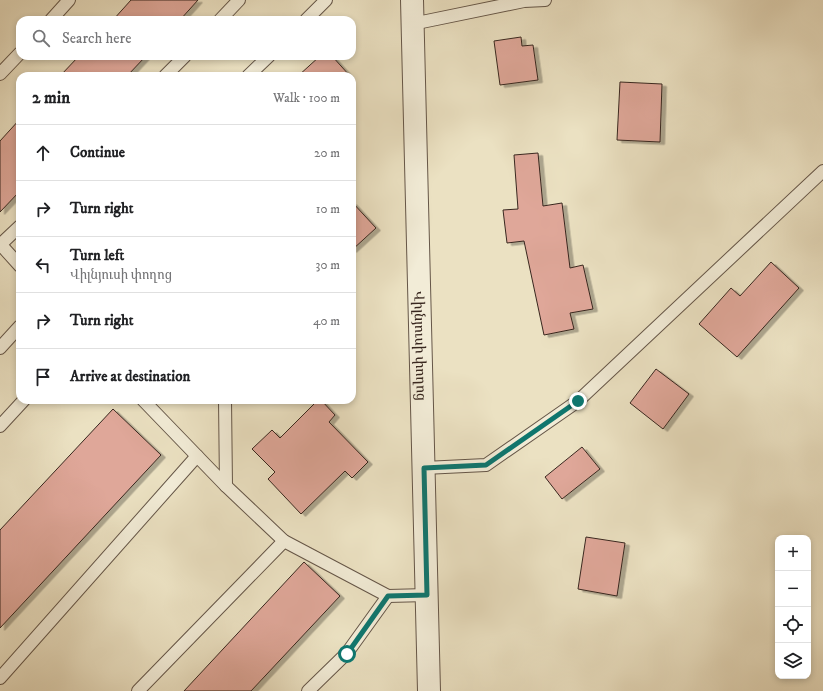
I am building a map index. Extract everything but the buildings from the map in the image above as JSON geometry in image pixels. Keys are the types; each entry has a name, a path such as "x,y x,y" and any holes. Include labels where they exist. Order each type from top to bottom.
{"street":[{"name":"Վիլնյուսի փողոց","path":"412,0 429,691"}],"lane":[{"path":"55,16 69,0"},
{"path":"224,16 239,0"},
{"path":"310,16 326,0"},
{"path":"412,24 524,1 545,0"},
{"path":"0,74 16,57"},
{"path":"169,72 181,60"},
{"path":"252,72 265,60"},
{"path":"424,468 486,465 578,401 823,171"},
{"path":"16,230 1,245 16,262"},
{"path":"0,348 16,330"},
{"path":"0,426 20,404"},
{"path":"147,404 226,486 284,541 388,596 427,595"},
{"path":"226,404 226,486"},
{"path":"0,678 197,456"},
{"path":"138,691 284,541"},
{"path":"308,691 347,654 388,596"}],"route":[{"path":"347,654 388,596 427,595 424,468 486,465 578,401"}]}
